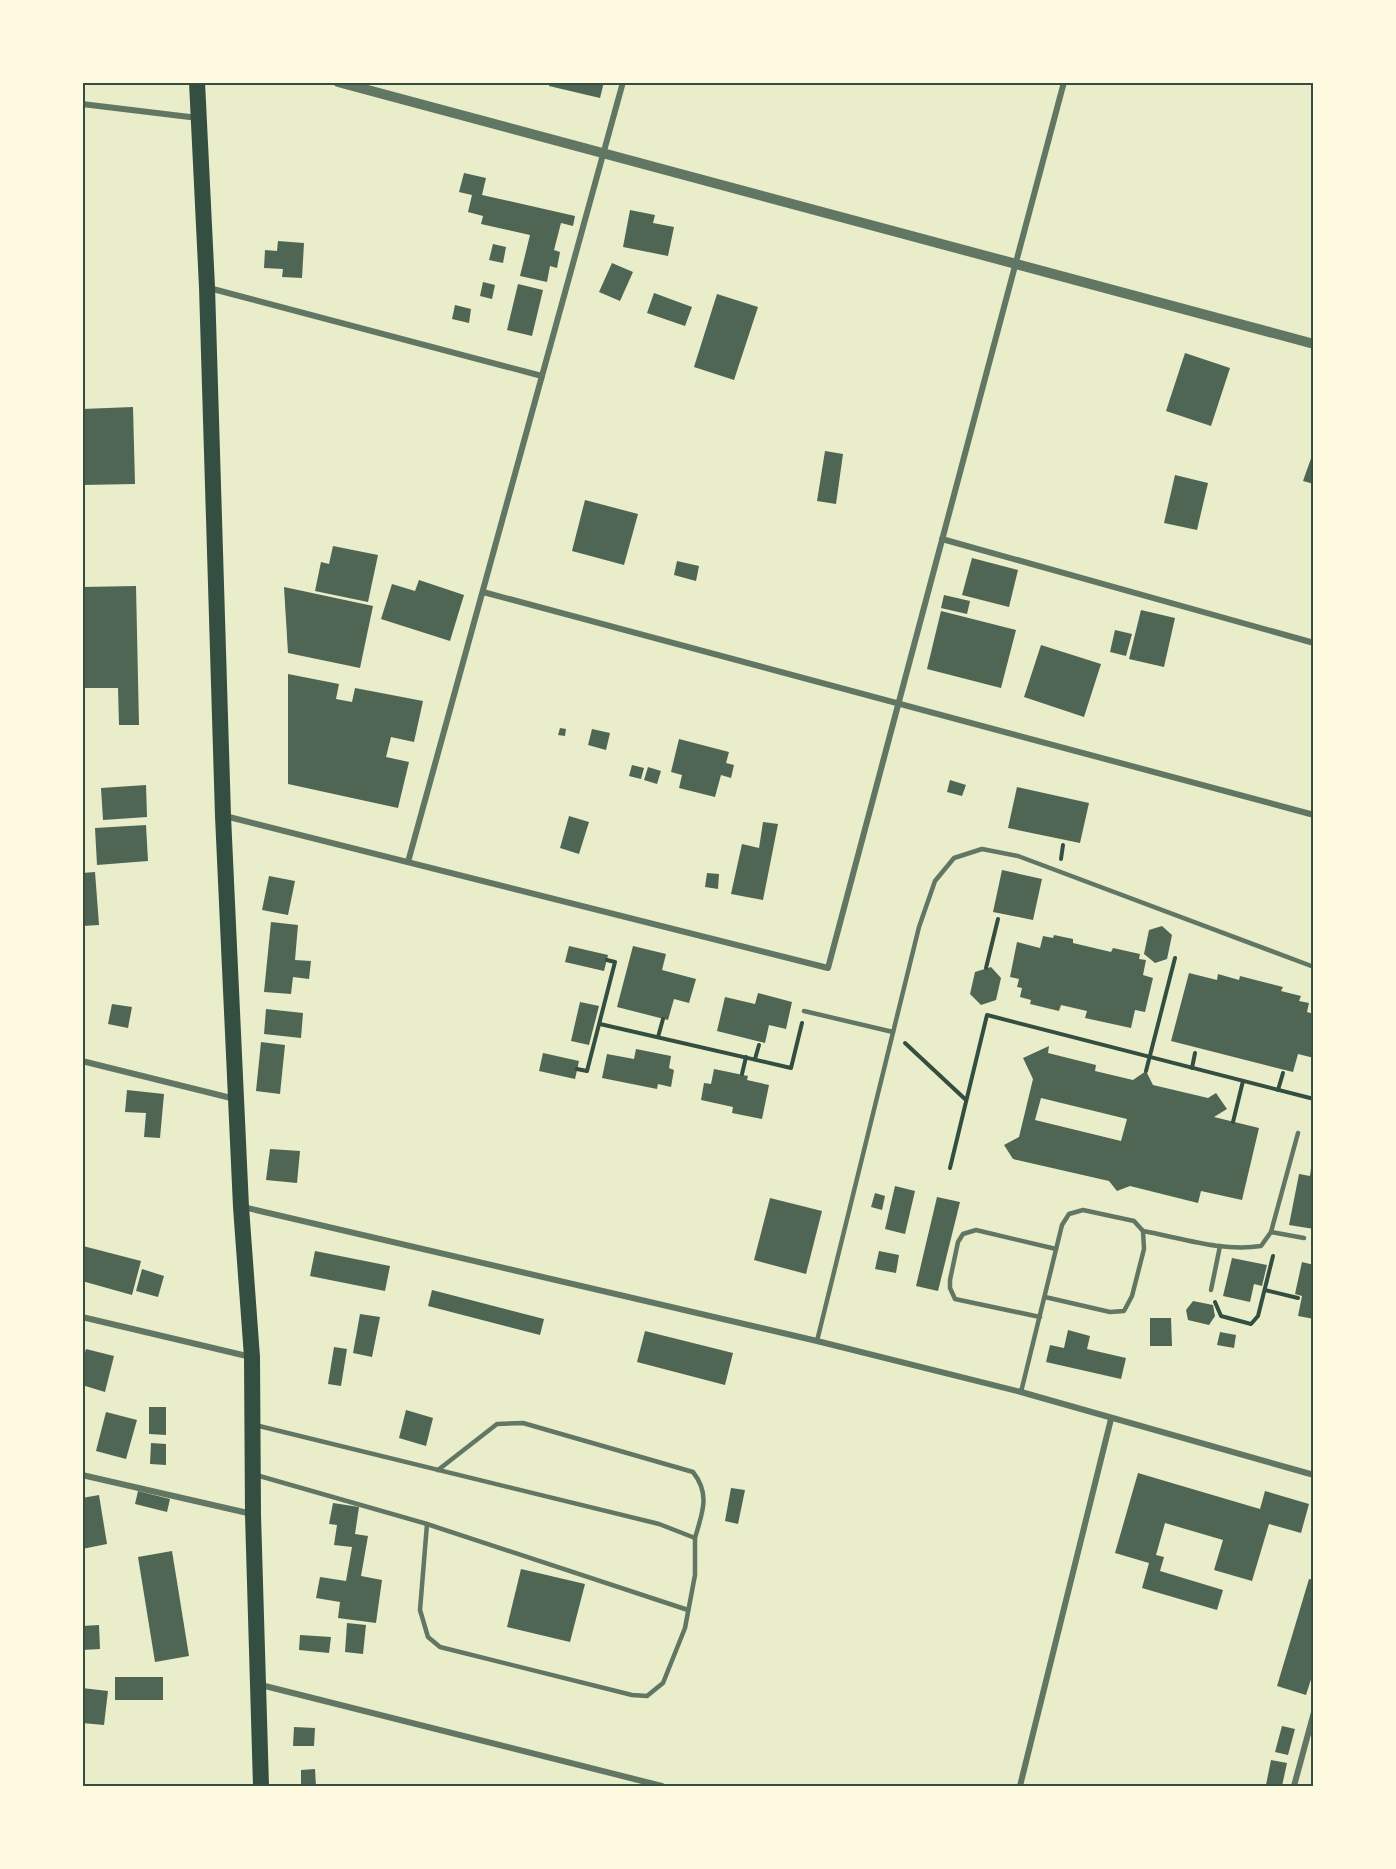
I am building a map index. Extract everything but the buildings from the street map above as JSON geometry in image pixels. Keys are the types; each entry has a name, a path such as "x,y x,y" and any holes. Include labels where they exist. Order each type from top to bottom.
{"highway":[{"path":"197,82 207,287 223,816 241,1207 252,1357 252,1474 261,1786"}],"street":[{"path":"338,82 1314,344"},
{"path":"408,862 623,82"},
{"path":"223,816 828,969 1064,82"},
{"path":"82,104 199,118"},
{"path":"207,287 542,376"},
{"path":"942,539 1314,643"},
{"path":"483,592 1314,815"},
{"path":"82,1061 236,1100"},
{"path":"241,1207 817,1341 1021,1392 1314,1475"},
{"path":"82,1317 252,1357"},
{"path":"1020,1786 1110,1419"},
{"path":"82,1475 253,1515"},
{"path":"257,1684 662,1786"},
{"path":"1294,1786 1314,1712"}],"lane":[{"path":"817,1341 920,927 935,881 954,858 982,849 1018,856 1314,967"},
{"path":"804,1011 893,1032"},
{"path":"1021,1392 1062,1225 1069,1214 1083,1210 1134,1221 1143,1231 1220,1246 1247,1248 1261,1246 1271,1232 1298,1133"},
{"path":"1040,1317 955,1299 950,1288 950,1280 958,1242 963,1234 976,1230 1056,1249"},
{"path":"1045,1297 1110,1312 1124,1311 1132,1296 1144,1249 1143,1231"},
{"path":"1271,1232 1304,1238"},
{"path":"1211,1290 1220,1246"},
{"path":"428,1524 420,1610 428,1637 440,1647 632,1695 647,1696 663,1683 685,1628 694,1575 695,1538 704,1506 702,1483 693,1472 523,1423 496,1424 438,1470"},
{"path":"252,1425 659,1524 695,1538"},
{"path":"252,1474 428,1524 688,1610"}],"path":[{"path":"986,968 998,919"},
{"path":"1146,1071 1175,958"},
{"path":"578,1069 588,1071 615,962 607,960"},
{"path":"600,1024 791,1068 804,1011"},
{"path":"950,1168 987,1015 1314,1099"},
{"path":"658,1037 663,1019"},
{"path":"893,1032 966,1100"},
{"path":"755,1059 759,1045"},
{"path":"1192,1068 1195,1053"},
{"path":"742,1074 746,1058"},
{"path":"1278,1090 1282,1073"},
{"path":"1233,1122 1243,1081"},
{"path":"1211,1290 1221,1316 1251,1324 1258,1316 1279,1234"},
{"path":"1265,1290 1298,1298"}]}
